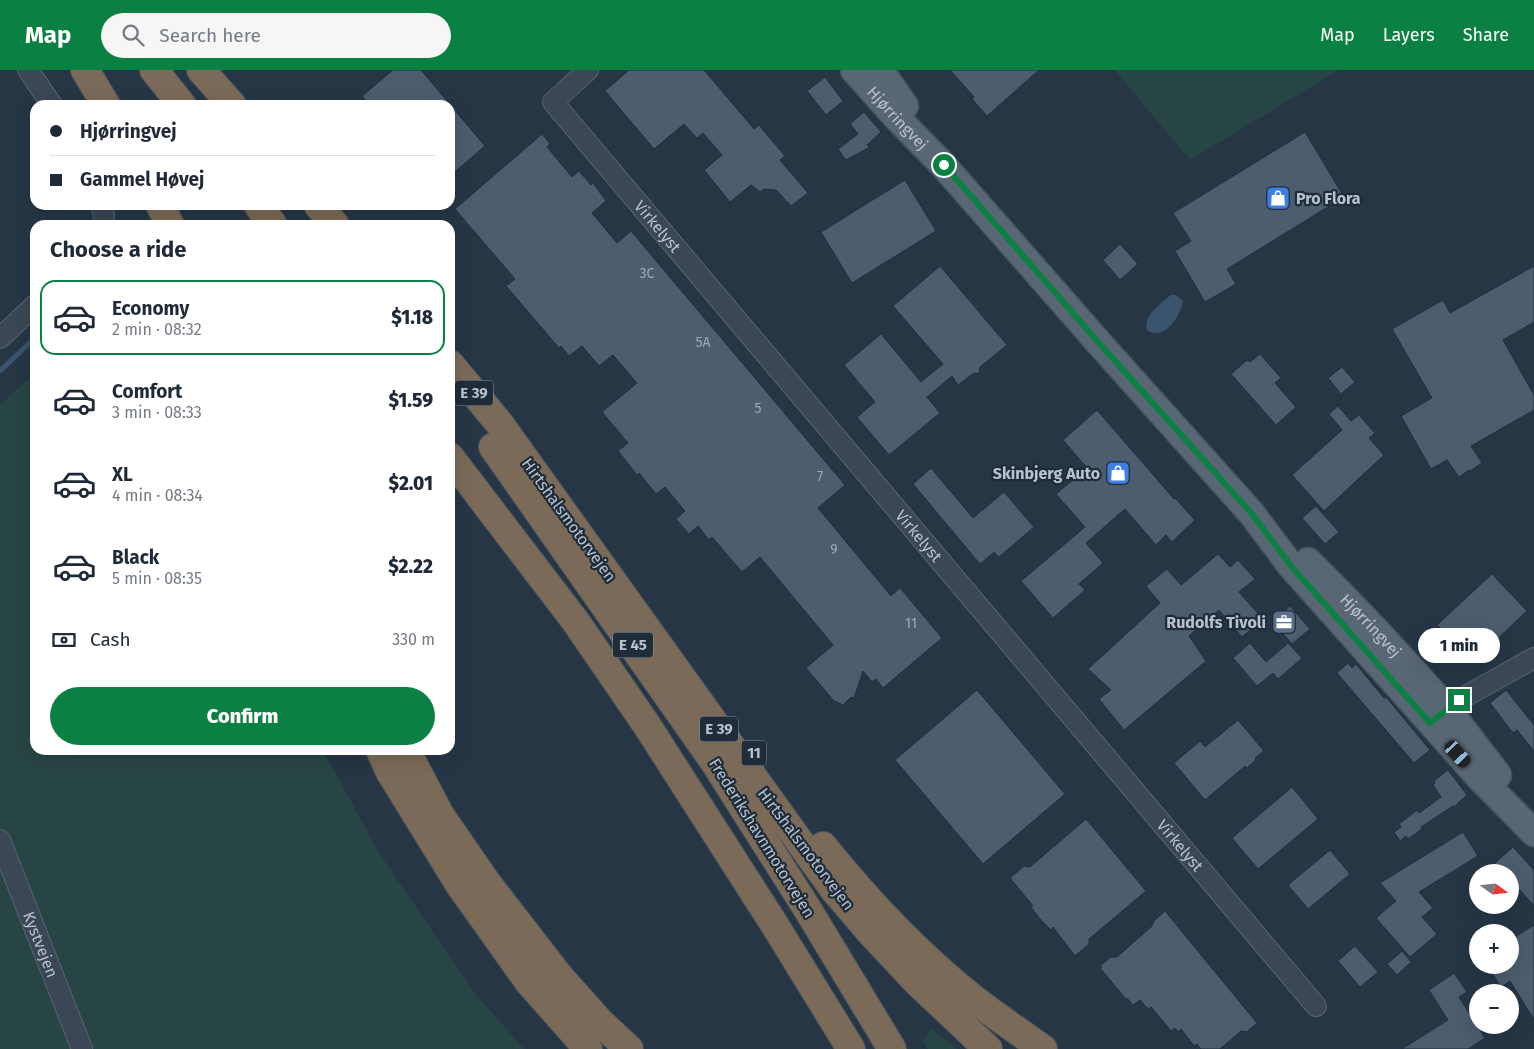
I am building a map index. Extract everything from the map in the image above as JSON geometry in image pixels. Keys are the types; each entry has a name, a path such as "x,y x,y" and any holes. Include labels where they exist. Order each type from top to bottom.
{"highway":[{"path":"85,70 103,100"},
{"path":"154,70 178,100"},
{"path":"201,70 228,100"},
{"path":"322,210 331,220"},
{"name":"Hirtshalsmotorvejen","path":"455,370 499,423 834,891 916,981 988,1049"},
{"name":"Frederikshavnmotorvejen","path":"455,393 715,763 808,910 892,1049"},
{"name":"11","path":"499,423 746,742 804,822 850,880 888,921 975,1000 1044,1049"},
{"name":"E 45","path":"455,464 576,622 648,727 852,1049"},
{"path":"382,755 390,772 459,884 528,981 588,1049"},
{"path":"409,755 440,815 487,883 559,976 600,1022 629,1049"}],"main road":[{"name":"Hjørringvej","path":"854,70 898,119 944,165 1099,343 1252,514 1291,566 1439,716 1493,793 1530,828"},
{"name":"Hjørringvej","path":"880,70 944,165"}],"street":[{"path":"28,70 49,100"},
{"name":"Virkelyst","path":"588,70 553,102 1316,1006"},
{"path":"0,338 30,310"},
{"path":"1439,716 1459,700 1534,658"},
{"name":"Kystvejen","path":"0,840 82,1049"}],"green space":[{"path":"1115,70 1339,70 1190,160"},
{"path":"30,378 30,755 326,755 379,853 477,996 524,1049 0,1049 0,405"},
{"path":"932,1029 957,1049 928,1049 923,1041"}],"water":[{"path":"1171,295 1176,295 1183,301 1175,320 1170,326 1159,333 1147,330 1146,325 1150,315"}],"building":[{"path":"393,70 421,70 446,100 366,100 362,96"},
{"path":"629,70 704,70 754,129 759,125 785,156 780,160 808,193 791,206 776,190 764,189 760,192 751,185 730,202 704,170 722,155 703,133 697,138 684,124 654,149 605,91"},
{"path":"950,70 1039,70 987,116 972,99 974,97"},
{"path":"825,77 843,101 826,115 807,91"},
{"path":"455,110 485,146 455,172"},
{"path":"864,112 881,132 867,145 870,147 846,160 838,149 858,134 850,124"},
{"path":"1305,132 1344,197 1227,269 1236,284 1205,302 1175,251 1191,241 1173,213"},
{"path":"542,134 550,144 547,147 572,177 579,171 591,185 593,183 606,201 592,213 617,243 631,231 845,485 818,508 891,596 900,588 942,638 883,688 876,679 872,682 863,671 854,698 851,697 843,705 834,701 806,668 833,645 760,557 742,572 712,537 709,540 698,526 689,534 676,519 685,511 665,487 656,494 639,473 637,475 618,451 628,443 602,412 637,383 613,355 599,366 582,346 569,356 561,346 559,348 506,286 515,279 455,209"},
{"path":"905,180 936,231 852,283 821,232"},
{"path":"1120,244 1138,264 1120,280 1103,260"},
{"path":"940,266 1007,345 980,367 979,374 974,373 958,385 952,376 927,397 940,413 889,455 857,417 875,402 844,365 881,334 921,382 943,364 893,306"},
{"path":"1534,266 1534,322 1503,340 1534,395 1534,410 1471,446 1482,463 1470,471 1459,477 1447,460 1431,469 1401,416 1432,398 1392,329 1443,300 1450,313"},
{"path":"1260,354 1281,378 1275,383 1296,407 1276,425 1231,374 1247,360 1250,362"},
{"path":"1342,367 1355,382 1341,394 1328,378"},
{"path":"1338,406 1351,421 1359,415 1375,433 1369,438 1384,455 1324,511 1292,475 1342,430 1329,414"},
{"path":"1097,410 1174,499 1195,520 1172,542 1166,535 1156,545 1125,509 1086,543 1103,563 1079,584 1085,590 1053,618 1021,581 1085,527 1056,494 1087,468 1063,440"},
{"path":"931,468 973,518 1004,492 1034,527 999,557 994,552 980,564 913,484"},
{"path":"1316,506 1339,532 1325,544 1302,518"},
{"path":"1218,554 1230,567 1238,560 1255,579 1239,592 1263,619 1242,637 1219,610 1189,636 1206,661 1124,730 1099,699 1111,690 1088,669 1160,603 1146,586 1167,569 1181,585"},
{"path":"1492,574 1527,611 1473,662 1437,625"},
{"path":"1290,606 1310,629 1292,644 1273,622"},
{"path":"1250,643 1266,662 1288,643 1302,658 1278,679 1273,673 1257,686 1233,658"},
{"path":"1348,663 1352,668 1356,664 1430,750 1414,763 1337,673"},
{"path":"977,690 1065,794 983,864 895,760"},
{"path":"1506,690 1534,725 1534,751 1517,730 1513,733 1490,703"},
{"path":"1238,720 1264,751 1247,768 1245,766 1205,800 1174,763 1200,741 1205,747"},
{"path":"1448,770 1467,795 1454,807 1421,827 1422,829 1408,839 1406,836 1400,841 1394,832 1401,827 1399,824 1417,810 1419,813 1441,797 1433,785 1434,781"},
{"path":"1292,787 1318,819 1258,869 1232,838"},
{"path":"1086,819 1146,891 1089,939 1089,944 1075,956 1053,927 1051,930 1040,919 1031,907 1033,906 1010,878 1024,866 1030,867"},
{"path":"1463,832 1478,856 1419,892 1433,908 1422,917 1437,934 1410,957 1376,918 1396,901 1380,883"},
{"path":"1513,847 1534,870 1534,906 1519,889 1519,864 1495,863"},
{"path":"1330,850 1350,874 1308,909 1288,885"},
{"path":"1165,911 1257,1023 1247,1032 1241,1031 1220,1049 1201,1049 1197,1044 1194,1046 1181,1029 1178,1032 1175,1028 1171,1031 1151,1007 1148,1009 1140,1000 1133,1005 1126,999 1100,968 1111,957 1117,957 1152,926 1154,921"},
{"path":"1534,925 1534,1020 1519,996 1519,984 1512,984 1510,981 1506,984 1499,984 1493,974 1519,974 1519,934"},
{"path":"1355,946 1378,972 1360,987 1338,961"},
{"path":"1402,951 1411,962 1397,975 1387,964"},
{"path":"1454,973 1467,992 1459,997 1469,1013 1469,1034 1482,1034 1485,1038 1468,1049 1402,1049 1448,1020 1429,990"}],"waterway":[{"path":"0,371 30,343"}],"place":[{"name":"Pro Flora","path":"1278,198"},
{"name":"Skinbjerg Auto","path":"1118,473"},
{"name":"Rudolfs Tivoli","path":"1284,622"}],"route":[{"path":"944,165 1099,343 1252,514 1291,566 1430,723 1459,700"}]}
